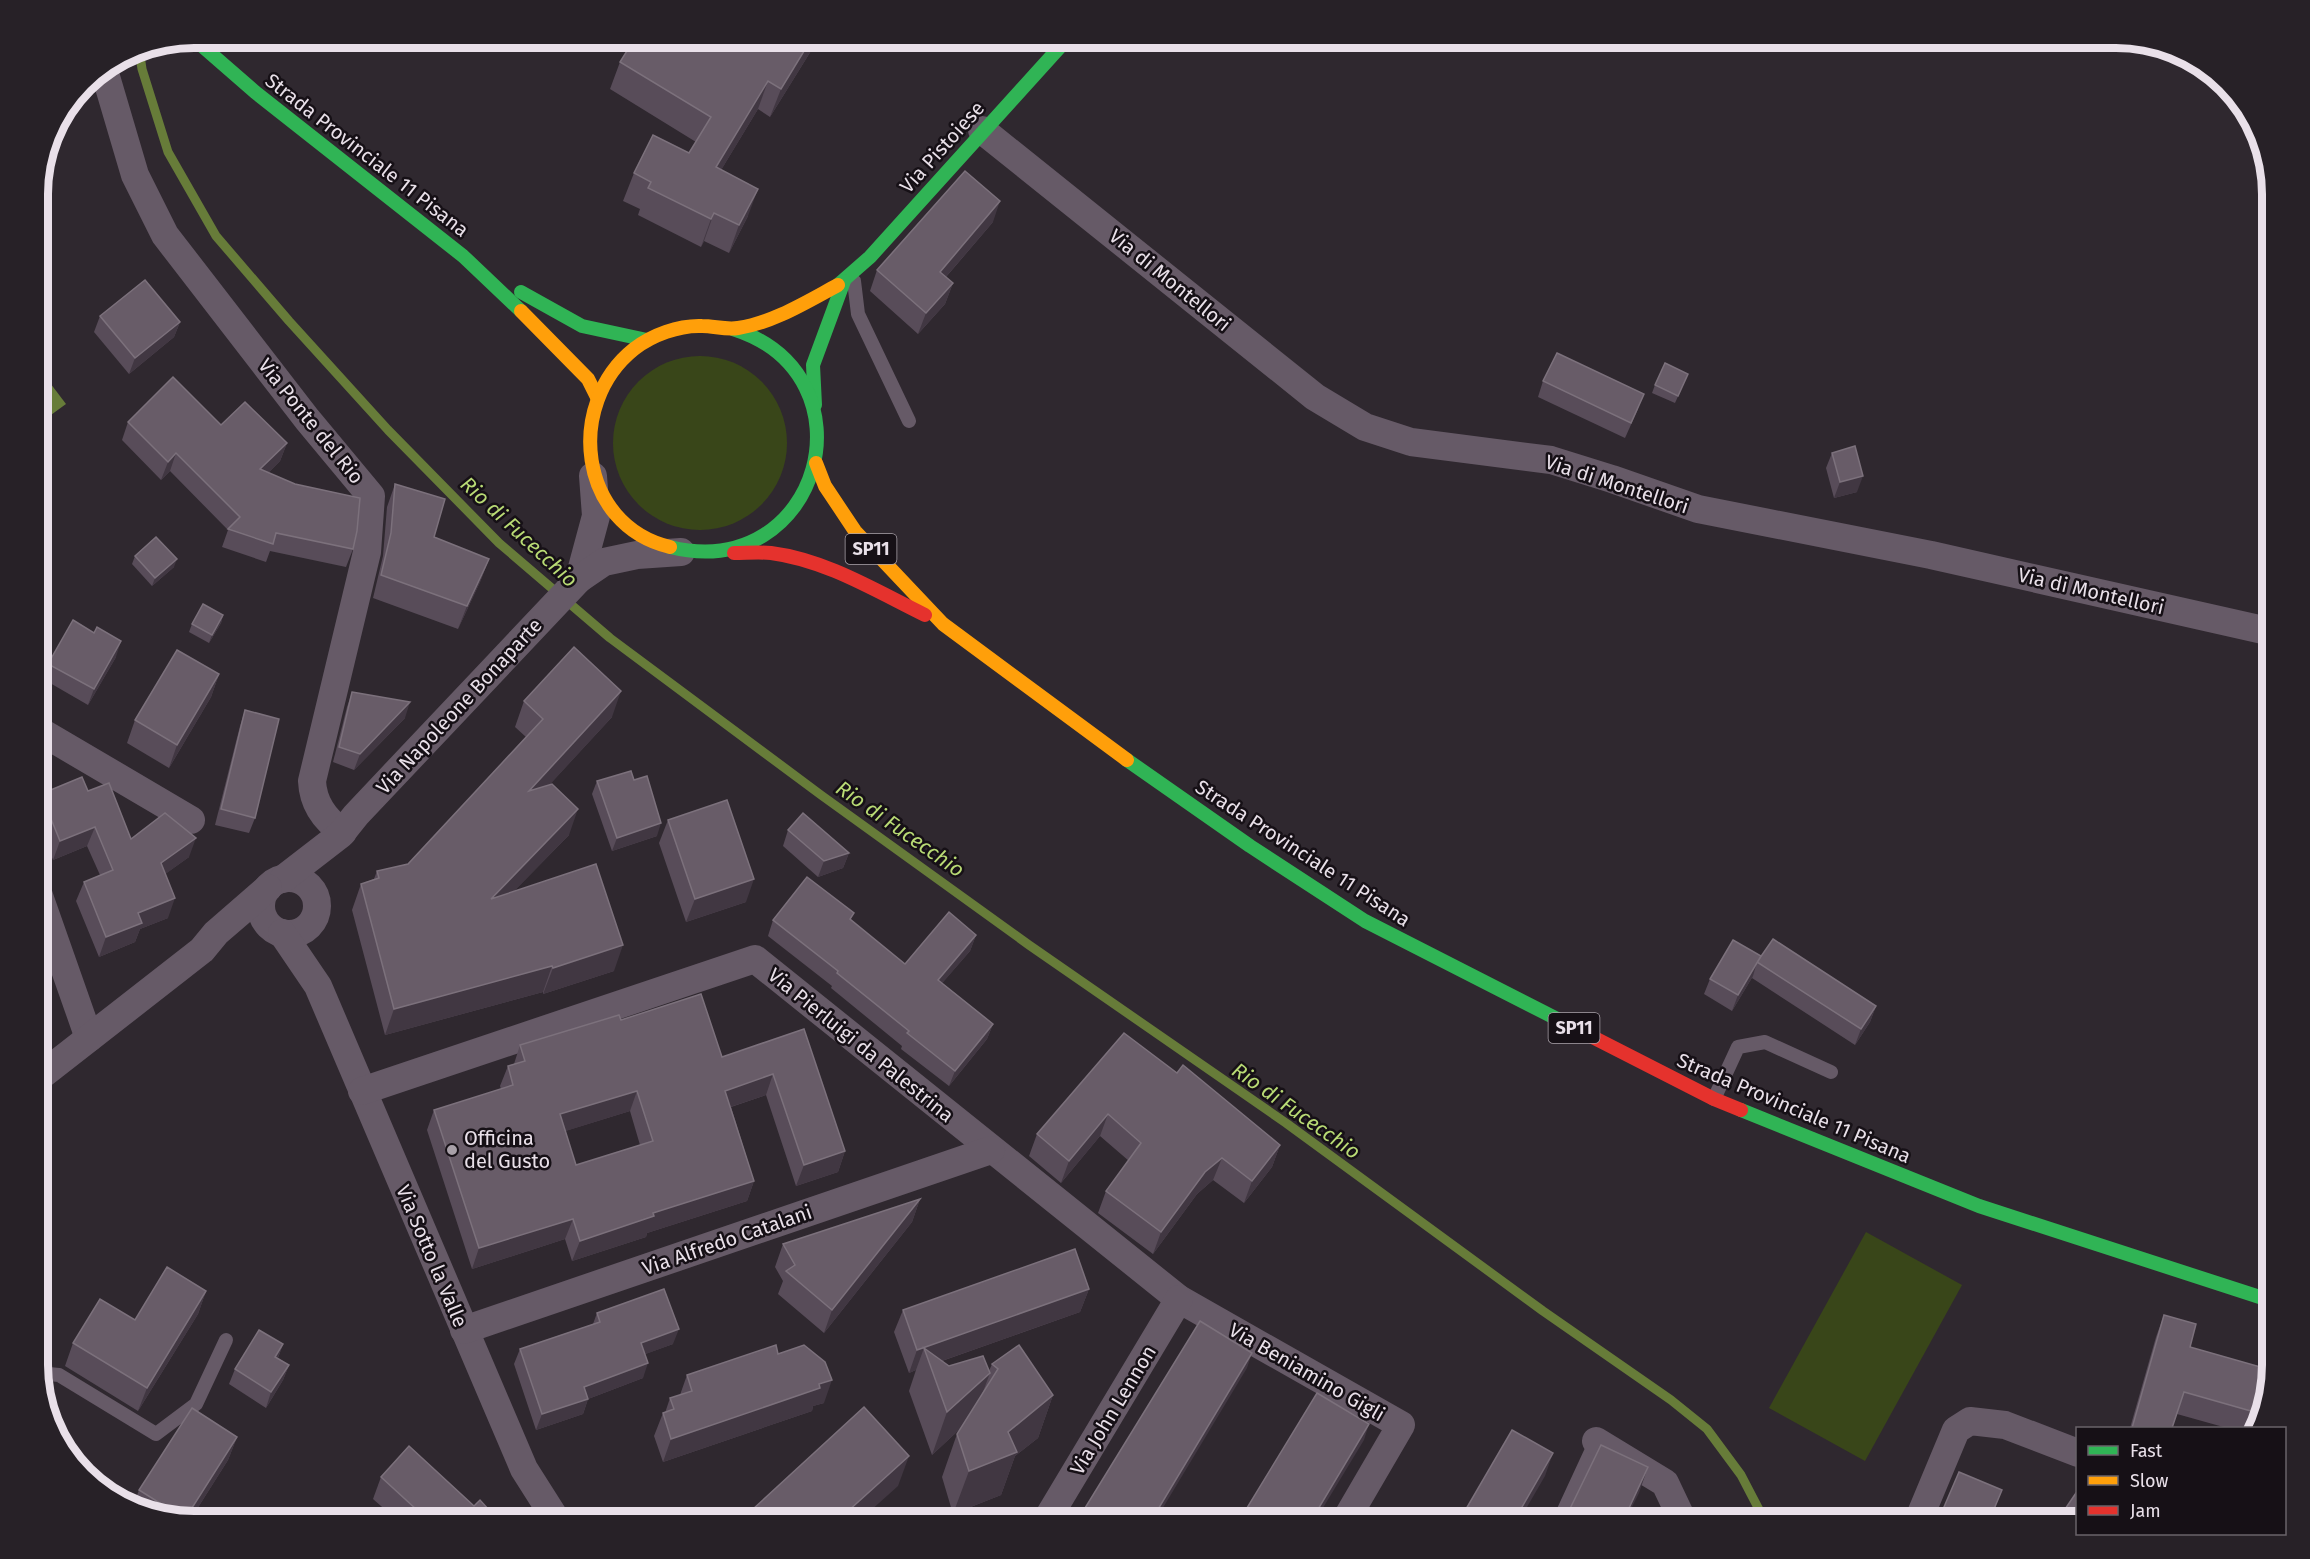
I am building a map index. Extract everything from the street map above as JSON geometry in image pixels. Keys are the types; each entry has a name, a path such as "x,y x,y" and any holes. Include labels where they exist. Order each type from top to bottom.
{"main road":[{"name":"Strada Provinciale 11 Pisana","path":"204,48 255,92 463,256 558,346 588,379 597,398"},
{"name":"Via Pistoiese","path":"733,329 764,322 848,277 1059,48"},
{"name":"Strada Provinciale 11 Pisana","path":"463,256 550,310 582,326 647,340"},
{"name":"Via Pistoiese","path":"816,463 818,446 813,365 848,277"},
{"path":"815,412 808,393 786,359 761,341 733,329 711,325 689,326 660,333 636,346 617,364 597,398 590,432 592,468 605,497 625,523 652,542 683,552 702,554 721,552 754,542 782,522 804,495 816,463"},
{"name":"Strada Provinciale 11 Pisana","path":"816,463 825,486 855,531 943,624 1079,726 1250,846 1365,921 1714,1099 1979,1206 2262,1298"},
{"name":"Strada Provinciale 11 Pisana","path":"721,552 772,553 804,560 943,624"}],"street":[{"name":"Via Ponte del Rio","path":"106,77 135,175 165,235 307,419 371,496 367,552 312,781 314,798 318,806 342,833"},
{"name":"Via di Montellori","path":"982,130 1315,396 1365,427 1411,442 1551,460 1698,509 1930,555 2262,630"},
{"name":"Via Napoleone Bonaparte","path":"579,579 596,516 592,468"},
{"name":"Via Napoleone Bonaparte","path":"48,1070 202,950 216,933 342,833 356,815 579,579 604,562 637,555 683,552"},
{"path":"48,736 191,820"},
{"name":"Via Napoleone Bonaparte","path":"202,950 251,934 279,932 291,934 300,931 315,914 342,833"},
{"path":"279,932 264,919 261,911 263,895 275,884 292,878 308,885 316,900 315,914"},
{"name":"Via Sotto la Valle","path":"315,914 311,935 318,986"},
{"path":"48,921 89,1038"},
{"name":"Via Sotto la Valle","path":"279,932 318,986 524,1468 551,1511"},
{"name":"Via Pierluigi da Palestrina","path":"362,1090 755,959 1179,1299"},
{"name":"Via Alfredo Catalani","path":"464,1330 991,1150"},
{"name":"Via John Lennon","path":"1052,1511 1179,1299"},
{"name":"Via Beniamino Gigli","path":"1179,1299 1401,1425 1351,1511"},
{"path":"1922,1511 1956,1430 1970,1420 2005,1425 2076,1452"},
{"path":"1596,1441 1665,1483 1678,1511"}],"lane":[{"path":"848,277 858,314 909,421"},
{"path":"1714,1099 1738,1047 1765,1042 1831,1072"},
{"path":"48,1374 59,1375 156,1434 196,1404 226,1340"},
{"path":"1564,1511 1596,1441"}],"shaded area":[{"path":"700,356 717,357 733,362 762,381 781,410 786,426 786,460 781,476 762,505 733,524 717,529 700,530 683,529 667,524 638,505 619,476 614,460 613,443 614,426 619,410 638,381 667,362 683,357"},
{"path":"48,380 66,404 48,417"},
{"path":"1866,1232 1962,1285 1865,1461 1769,1408"}],"building":[{"path":"629,48 806,48 781,89 768,81 716,167 758,189 739,225 714,213 711,219 648,188 651,182 634,173 653,135 689,153 711,117 620,62"},
{"path":"965,171 1000,201 940,272 953,283 926,313 877,270"},
{"path":"145,280 180,322 135,358 100,316"},
{"path":"1557,353 1644,394 1631,423 1543,381"},
{"path":"1665,363 1688,374 1678,396 1655,385"},
{"path":"173,377 221,425 245,402 287,443 260,469 295,484 360,498 353,549 276,533 273,544 228,529 240,517 176,453 168,462 128,422"},
{"path":"1855,446 1863,476 1840,482 1832,453"},
{"path":"395,484 445,499 434,537 489,559 467,606 381,575 391,533"},
{"path":"156,537 177,559 155,578 135,556"},
{"path":"203,604 223,615 212,635 192,624"},
{"path":"73,620 94,633 97,627 121,641 94,689 48,664"},
{"path":"574,647 621,691 529,791 552,784 578,809 491,899 596,864 623,945 553,968 552,966 394,1009 361,884 379,878 377,871 408,864 543,719 524,701"},
{"path":"177,650 219,674 177,745 135,720"},
{"path":"352,692 410,702 360,754 339,747"},
{"path":"245,710 279,719 255,818 221,809"},
{"path":"631,771 634,780 647,776 661,823 617,838 597,781"},
{"path":"82,777 88,791 109,783 131,839 165,813 196,838 161,863 175,898 138,913 142,923 106,937 84,882 113,870 95,827 60,841 48,811 48,791"},
{"path":"727,800 754,879 695,899 668,820"},
{"path":"803,813 849,853 824,861 788,830"},
{"path":"807,877 854,913 850,919 905,964 949,912 976,935 938,980 993,1024 955,1071 907,1033 909,1031 837,973 838,971 773,920"},
{"path":"1773,939 1876,1006 1861,1029 1757,962"},
{"path":"1733,940 1761,956 1738,995 1710,979"},
{"path":"701,994 722,1057 804,1029 845,1151 804,1165 773,1074 725,1091 754,1181 653,1213 654,1216 580,1241 573,1219 479,1248 434,1110 513,1085 508,1066 525,1061 520,1045 619,1015 621,1020","holes":["637,1091 653,1141 576,1165 560,1114"]},
{"path":"1124,1033 1177,1073 1183,1065 1280,1145 1252,1181 1222,1158 1205,1172 1161,1232 1106,1191 1141,1143 1108,1114 1069,1161 1037,1134"},
{"path":"920,1199 832,1310 786,1271 795,1265 783,1244"},
{"path":"1075,1249 1089,1289 917,1350 903,1310"},
{"path":"167,1267 206,1291 147,1388 73,1343 100,1299 135,1320"},
{"path":"664,1289 679,1329 641,1343 648,1363 584,1387 588,1399 542,1414 520,1349 600,1322 597,1313"},
{"path":"2164,1315 2196,1324 2190,1347 2262,1367 2261,1384 2254,1412 2184,1392 2172,1427 2132,1427"},
{"path":"1200,1321 1252,1353 1157,1511 1083,1511"},
{"path":"259,1330 283,1344 275,1357 289,1365 271,1392 235,1369"},
{"path":"776,1345 778,1354 804,1345 825,1362 832,1380 819,1384 820,1388 671,1439 663,1413 674,1409 670,1398 692,1391 687,1375"},
{"path":"1019,1345 1053,1395 1008,1432 1017,1452 969,1471 957,1434 998,1369 992,1364"},
{"path":"924,1348 949,1366 983,1356 990,1373 947,1412"},
{"path":"1317,1393 1369,1424 1317,1511 1245,1511"},
{"path":"864,1407 909,1456 848,1511 751,1511"},
{"path":"192,1408 237,1437 190,1511 169,1509 139,1490"},
{"path":"1512,1430 1553,1453 1520,1511 1465,1511"},
{"path":"1601,1445 1648,1467 1628,1511 1569,1511"},
{"path":"409,1446 474,1506 480,1500 490,1511 418,1511 381,1477"},
{"path":"1959,1472 2002,1490 1993,1511 1942,1511"},
{"path":"2076,1493 2076,1511 2064,1511"}],"waterway":[{"name":"Rio di Fucecchio","path":"140,58 168,152 216,236 388,430 499,543 610,638 821,795 1029,945 1286,1123 1543,1311 1671,1400 1707,1429 1741,1475 1760,1511"}],"traffic: fast":[{"path":"204,48 255,92 463,256 521,311"},
{"path":"838,285 870,257 1059,48"},
{"path":"815,405 813,365 844,281"},
{"path":"521,292 582,326 647,340"},
{"path":"670,547 722,550 764,535 795,506 812,469 817,428 806,388 778,353 733,329"},
{"path":"1127,760 1250,846 1365,921 1569,1025"},
{"path":"1741,1110 1979,1206 2262,1298"}],"traffic: slow":[{"path":"670,547 639,534 616,515 600,489 592,460 591,430 598,400 612,372 634,349 666,332 693,326 734,328 751,325 790,311 838,285"},
{"path":"521,311 588,379 597,397"},
{"path":"816,463 825,486 855,531 943,624 1127,760"}],"traffic: jam":[{"path":"734,553 771,553 811,562 831,569 925,615"},
{"path":"1569,1025 1714,1099 1741,1110"}],"place":[{"name":"Officina del Gusto","path":"452,1150"}]}
